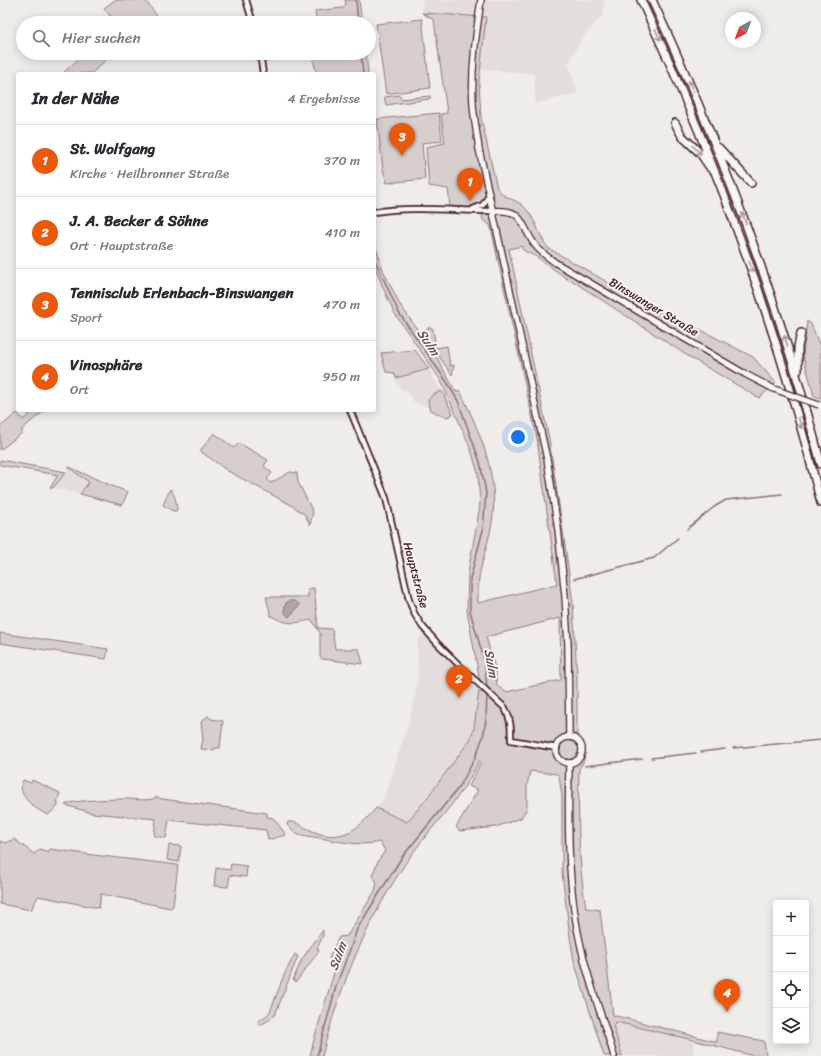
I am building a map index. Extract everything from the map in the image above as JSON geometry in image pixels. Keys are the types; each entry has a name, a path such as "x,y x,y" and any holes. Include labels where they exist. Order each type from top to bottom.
{"highway":[{"path":"641,0 676,75 729,204 769,319 792,393 821,503"},
{"path":"652,0 697,98 716,144 763,271 798,378 821,464"},
{"path":"675,123 682,136 700,153 718,179"},
{"path":"716,144 751,183"},
{"path":"798,378 797,357 800,333"}],"main road":[{"path":"481,0 473,60 473,104 479,149 547,459 558,529 568,644 570,737"},
{"name":"Binswanger Straße","path":"493,211 508,211 518,216 535,245 541,252 556,263 745,374 774,389 820,405"},
{"path":"570,737 577,740 582,747 582,751 579,758 574,762 569,763 560,759 557,748 560,742 570,737"},
{"path":"569,763 570,848 574,906 587,970 614,1056"}],"street":[{"path":"246,0 251,16"},
{"path":"261,60 263,72"},
{"path":"472,210 483,205 488,197 490,197"},
{"path":"376,212 437,209 493,211"},
{"name":"Hauptstraße","path":"351,412 386,498 408,595 414,613 422,626 437,643 482,687 502,704 509,715 511,722 511,740 557,748"}],"shaded area":[{"path":"115,0 145,0 157,16 110,16 104,8"},
{"path":"345,0 359,0 361,16 316,16 315,11 343,8 346,4"},
{"path":"422,0 604,0 603,15 585,35 568,63 578,93 535,104 534,74 480,69 486,17 422,13"},
{"path":"422,13 486,17 479,82 481,118 497,188 499,191 522,205 527,210 534,220 548,248 656,310 695,327 753,357 776,383 759,398 691,358 571,280 570,281 537,257 526,252 522,249 522,246 509,249 549,439 573,603 577,677 577,735 584,747 585,752 584,760 579,769 581,873 586,908 600,910 613,1015 717,1042 717,1032 764,1041 766,1056 754,1056 616,1022 613,1025 622,1056 604,1056 574,961 570,937 562,873 562,796 559,776 557,774 530,771 527,786 527,808 521,818 496,827 460,831 456,827 478,790 469,786 481,762 479,761 465,787 412,854 382,901 369,926 347,977 329,1029 322,1056 310,1056 337,963 329,958 339,937 347,936 375,891 377,882 372,876 378,861 385,851 380,842 360,844 298,835 287,825 288,822 296,823 319,833 338,835 346,833 362,824 376,808 407,822 424,802 470,740 474,728 479,691 482,693 467,611 468,572 480,506 478,473 471,450 440,379 395,314 384,290 376,269 376,247 383,270 399,303 437,358 456,392 460,391 481,438 486,454 493,488 494,505 491,527 480,573 478,603 557,584 537,439 491,228 490,225 483,220 480,205 467,208 450,207 448,189 429,186 426,147 445,143 441,114 447,113 434,20","holes":["560,618 561,680 506,692 497,686 495,668 486,637"]},
{"path":"422,19 430,88 386,94 376,24"},
{"path":"77,60 106,60 93,72 64,72"},
{"path":"313,60 367,60 368,72 316,72"},
{"path":"400,95 401,99 430,96 430,99 386,105 384,97"},
{"path":"439,113 442,141 422,143 425,179 387,183 383,169 377,119"},
{"path":"807,321 811,324 821,349 821,398 814,396 803,355"},
{"path":"430,327 433,329 436,348 447,346 450,366 454,365 452,375 422,332"},
{"path":"415,350 429,369 396,378 394,373 386,372 381,353"},
{"path":"429,369 453,414 450,417 445,417 424,405 415,403 406,390 402,390 395,380 396,378"},
{"path":"442,391 453,414 450,416 442,416 431,410 428,401 432,395"},
{"path":"33,412 43,412 22,429 22,433 0,450 0,427 17,413 23,420"},
{"path":"214,433 234,448 239,443 268,460 264,466 272,473 267,479 271,483 290,472 297,473 298,482 313,512 310,525 305,515 293,506 228,471 200,451"},
{"path":"0,460 66,472 53,488 50,488 58,475 0,465"},
{"path":"69,467 128,492 122,505 80,494 89,482"},
{"path":"69,468 89,482 80,494 53,488"},
{"path":"170,489 176,500 176,511 173,511 163,505"},
{"path":"314,588 318,628 332,629 335,649 359,649 363,664 322,659 320,657 320,633 312,620 292,623 271,616 266,597 308,597 308,589"},
{"path":"288,601 295,601 300,605 289,617 284,609"},
{"path":"0,633 108,649 106,659 0,643"},
{"path":"424,635 479,691 474,728 470,740 424,802 407,822 376,808 383,799 389,784 409,720 418,678 417,642 419,638"},
{"path":"208,716 211,719 223,721 220,748 214,748 214,750 201,749 203,739 201,722"},
{"path":"23,780 31,783 32,780 60,793 57,803 58,806 48,815 38,810 24,796 21,786"},
{"path":"157,797 162,799 267,813 267,817 273,818 285,835 268,840 266,830 169,820 166,838 154,836 156,819 92,813 65,805 84,801 121,799 146,800"},
{"path":"14,839 34,854 40,849 48,852 50,849 178,865 173,906 170,908 101,894 99,908 38,896 31,910 0,904 0,841 5,843"},
{"path":"169,845 181,846 179,862 167,860"},
{"path":"231,864 247,866 246,877 230,875 228,887 214,886 216,868 230,870"},
{"path":"323,930 323,936 317,948 319,951 296,982 293,980 302,959"},
{"path":"295,954 298,956 275,1015 260,1025 258,1021 270,1012 284,975"},
{"path":"616,1022 693,1040 694,1056 622,1056 613,1024"}],"waterway":[{"name":"Sulm","path":"356,0 357,16"},
{"name":"Sulm","path":"362,60 363,72"},
{"name":"Sulm","path":"376,262 399,313 447,382 458,401 480,462 486,493 483,530 470,579 470,611 485,663 487,689"},
{"path":"687,529 714,507 726,500 782,494"},
{"path":"574,579 654,558 678,538"},
{"name":"Sulm","path":"317,1056 337,983 357,929 402,857 460,786 475,758 483,737 486,720 487,694"},
{"path":"733,748 821,740"},
{"path":"701,752 725,749"},
{"path":"651,758 696,753"},
{"path":"585,766 642,759"}],"place":[{"name":"Tennisclub Erlenbach-Binswangen","path":"402,156"},
{"name":"St. Wolfgang","path":"470,201"},
{"name":"J. A. Becker & Söhne","path":"459,698"},
{"name":"Vinosphäre","path":"727,1012"}]}
